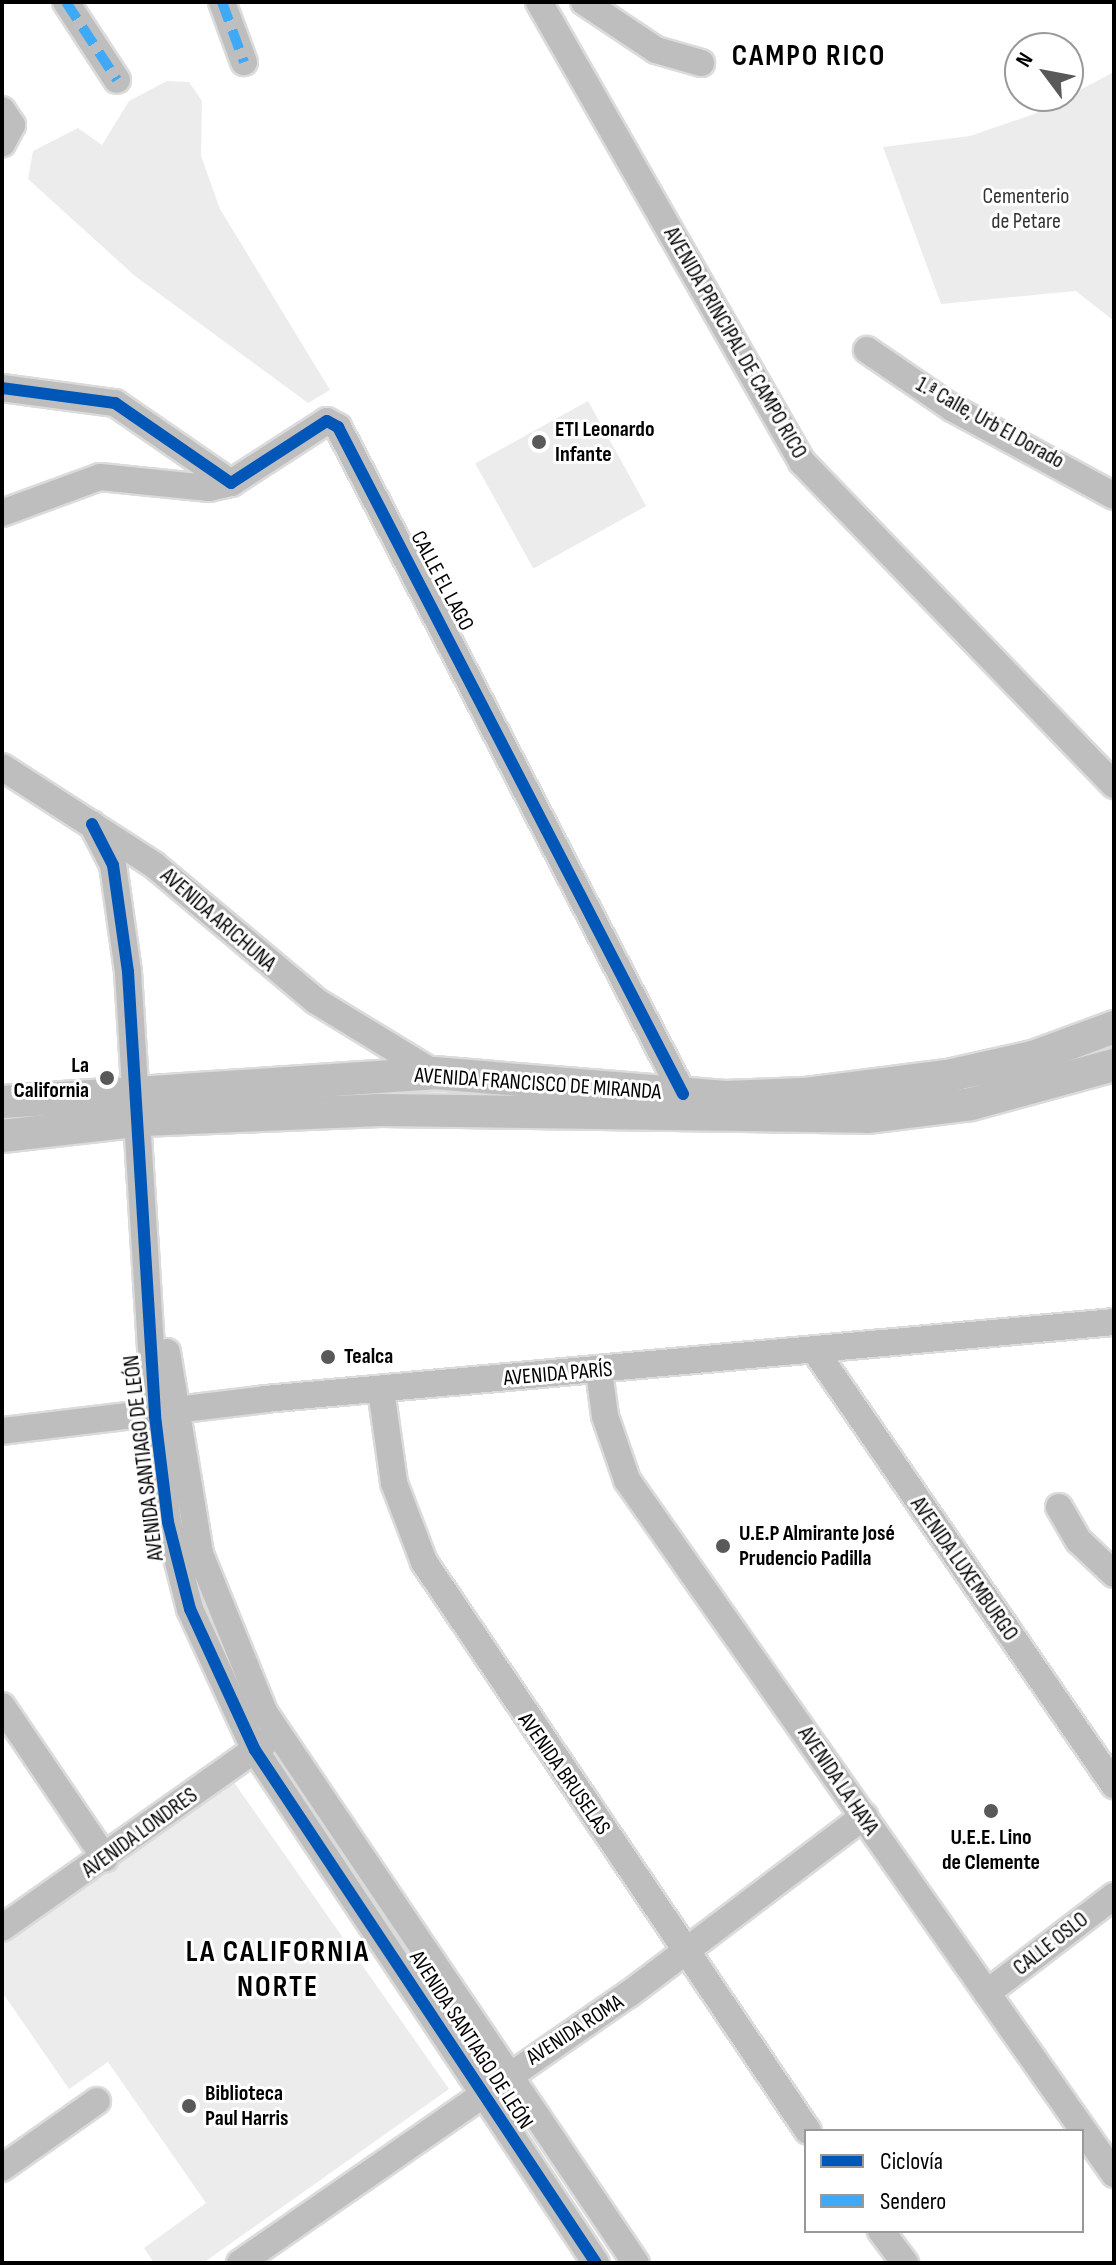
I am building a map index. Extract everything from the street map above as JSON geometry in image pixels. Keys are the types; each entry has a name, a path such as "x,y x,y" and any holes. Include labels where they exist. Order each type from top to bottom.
{"main road":[{"name":"AVENIDA FRANCISCO DE MIRANDA","path":"2,1136 141,1105 434,1073 683,1094 804,1094 947,1076 1033,1057 1114,1027"},
{"name":"AVENIDA FRANCISCO DE MIRANDA","path":"2,1102 722,1121 867,1117 959,1106 1114,1065"}],"street":[{"path":"66,2 117,80"},
{"path":"222,2 244,62"},
{"name":"AVENIDA PRINCIPAL DE CAMPO RICO","path":"539,2 802,462 1114,785"},
{"path":"584,2 642,43 701,63"},
{"path":"2,110 12,125 2,144"},
{"name":"1.ª Calle, Urb El Dorado","path":"867,350 952,408 1114,496"},
{"path":"2,388 115,403 231,483"},
{"name":"CALLE EL LAGO","path":"231,483 327,421 338,427 683,1094"},
{"path":"2,513 100,477 209,488 231,483"},
{"name":"AVENIDA ARICHUNA","path":"2,767 154,865 316,1001 434,1073"},
{"name":"AVENIDA SANTIAGO DE LEÓN","path":"92,824 113,865 119,901 141,1105 166,1415 207,1577 266,1742 481,2093 596,2263"},
{"name":"AVENIDA PARÍS","path":"2,1431 381,1390 1114,1322"},
{"name":"AVENIDA LUXEMBURGO","path":"816,1352 1114,1785"},
{"name":"AVENIDA LA HAYA","path":"599,1371 627,1480 1082,2129"},
{"name":"AVENIDA BRUSELAS","path":"381,1390 394,1483 424,1562 807,2129"},
{"path":"1059,1507 1079,1541 1114,1574"},
{"path":"2,1706 105,1858"},
{"name":"AVENIDA SANTIAGO DE LEÓN","path":"266,1742 508,2074 636,2263"},
{"name":"AVENIDA LONDRES","path":"2,1928 266,1742"},
{"name":"AVENIDA ROMA","path":"240,2263 687,1950 864,1816"},
{"name":"CALLE OSLO","path":"987,1993 1114,1896"},
{"path":"2,2168 97,2101"},
{"name":"AVENIDA LA HAYA","path":"1084,2131 1114,2174"},
{"path":"882,2233 905,2263"}],"green space":[{"name":"Cementerio de Petare","path":"1114,72 1114,321 1076,291 941,304 883,147 970,136 1038,112 1084,112 1084,88"},
{"path":"167,81 189,82 202,101 201,156 220,209 330,390 308,403 135,276 28,179 33,151 78,128 102,145 129,101"},
{"path":"588,401 646,506 533,568 475,464"},
{"path":"231,1778 449,2089 203,2263 154,2263 144,2248 206,2203 108,2062 69,2089 2,1992 2,1940"}],"marked path":[{"path":"66,2 117,80"},
{"path":"222,2 244,62"}],"cycle path":[{"path":"2,388 115,403 231,483 327,421 338,427 683,1094"},
{"path":"92,824 113,865 128,972 155,1416 168,1522 190,1609 255,1750 596,2263"}],"place":[{"name":"ETI Leonardo Infante","path":"539,442"},
{"name":"La California","path":"107,1078"},
{"name":"Tealca","path":"328,1357"},
{"name":"U.E.P Almirante José Prudencio Padilla","path":"723,1546"},
{"name":"U.E.E. Lino de Clemente","path":"991,1811"},
{"name":"Biblioteca Paul Harris","path":"189,2106"}],"district":[{"name":"CAMPO RICO","path":"809,56"},
{"name":"LA CALIFORNIA NORTE","path":"278,1969"}]}
